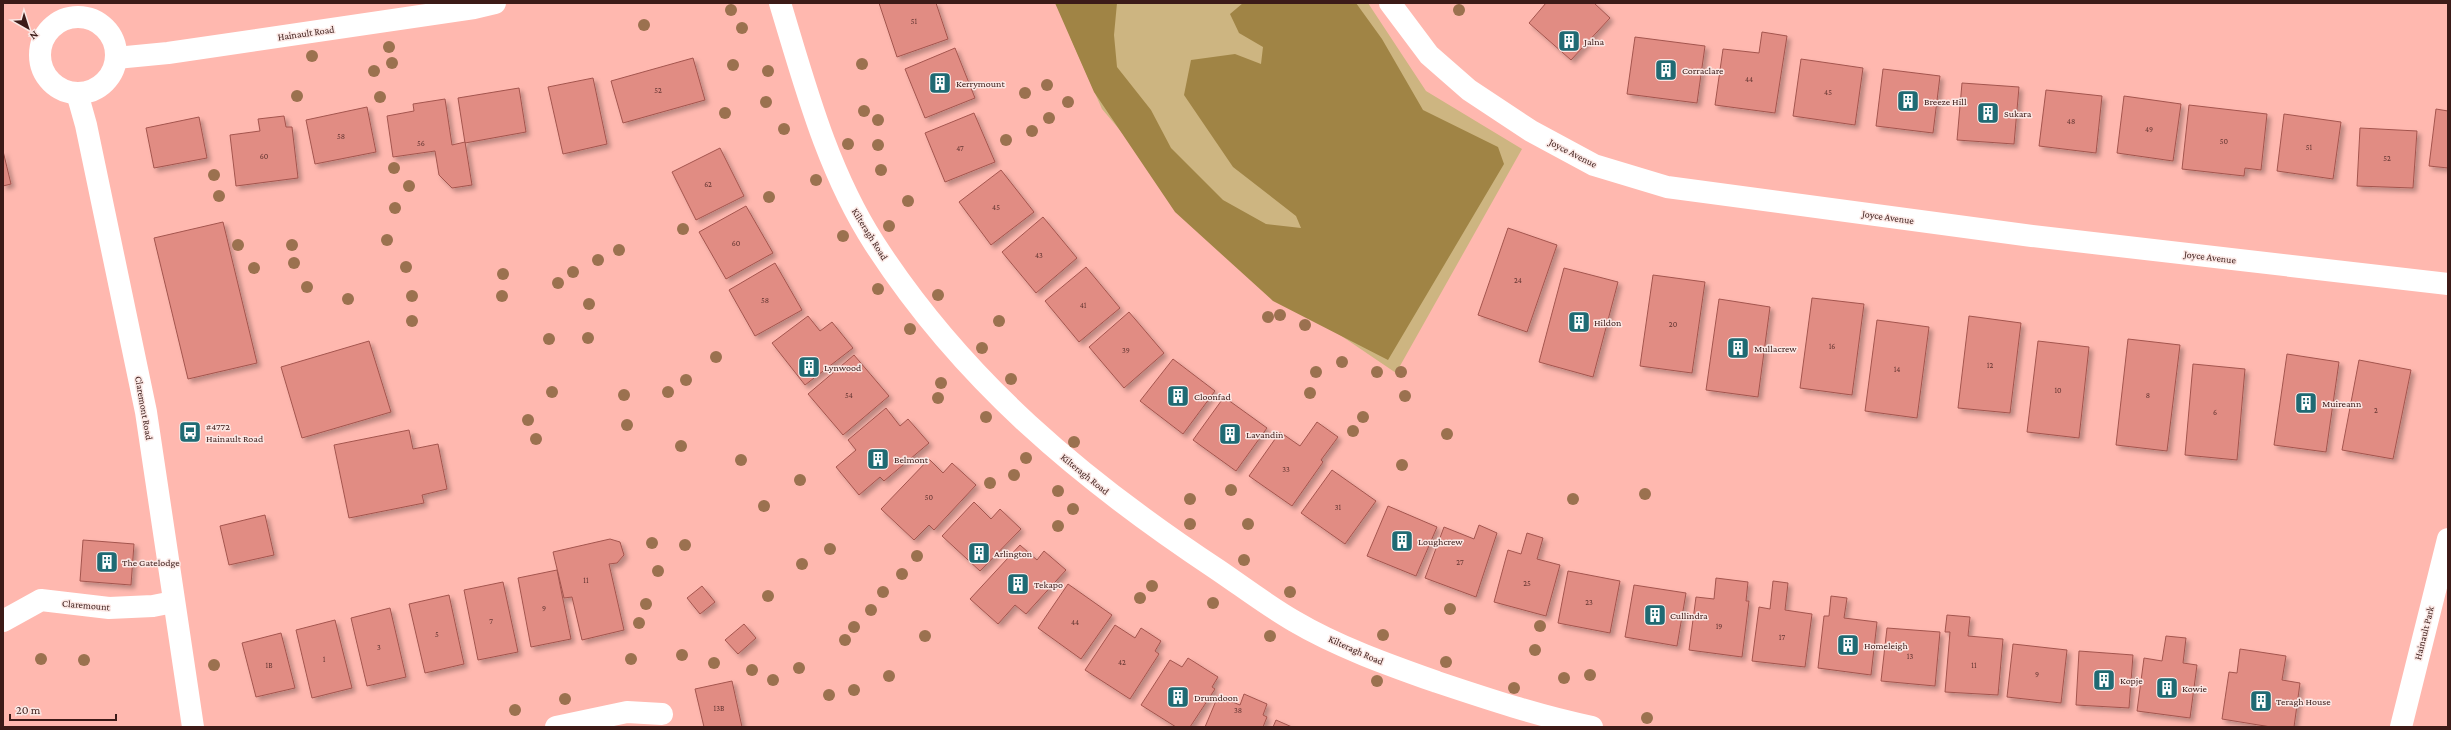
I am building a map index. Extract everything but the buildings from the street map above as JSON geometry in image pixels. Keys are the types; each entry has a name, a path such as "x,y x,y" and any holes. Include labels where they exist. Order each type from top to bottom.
{"street":[{"name":"Hainault Road","path":"116,58 200,48 495,3"},
{"name":"Kilteragh Road","path":"780,3 819,131 852,205 873,243 910,293 958,352 1027,426 1120,502 1295,622 1401,669 1510,707 1592,727"},
{"name":"Joyce Avenue","path":"1390,3 1429,54 1481,98 1531,131 1594,166 1666,187 2032,236 2448,284"},
{"path":"60,12 76,17 88,18 99,23 109,33 115,44 116,58 109,77 99,87 87,92 77,93 64,90 53,84 43,70 40,58 44,37 53,27 60,12"},
{"name":"Claremont Road","path":"77,93 86,125 146,412 173,602 193,727"},
{"name":"Hainault Park","path":"2401,727 2448,539"},
{"name":"Claremount","path":"3,622 41,600 109,608 153,606 173,602"},
{"path":"556,727 627,712 662,714"}],"shaded area":[{"path":"1055,3 1117,3 1114,35 1117,67 1151,110 1171,148 1223,200 1266,224 1301,228 1296,216 1233,167 1184,95 1191,60 1235,54 1261,64 1263,47 1239,33 1230,14 1243,3 1356,3 1382,39 1423,110 1498,147 1504,164 1388,360 1273,301 1175,212 1094,92"},
{"path":"1059,3 1368,3 1426,91 1522,149 1396,373 1284,297 1169,188 1102,109 1071,39"}],"place":[{"name":"Jalna","path":"1569,41"},
{"name":"Corraclare","path":"1666,70"},
{"name":"Kerrymount","path":"940,83"},
{"name":"Breeze Hill","path":"1908,101"},
{"name":"Sukara","path":"1988,113"},
{"name":"Hildon","path":"1579,322"},
{"name":"Mullacrew","path":"1738,348"},
{"name":"Lynwood","path":"809,367"},
{"name":"Cloonfad","path":"1178,396"},
{"name":"Muireann","path":"2306,403"},
{"name":"#4772 Hainault Road","path":"190,432"},
{"name":"Lavandin","path":"1230,434"},
{"name":"Belmont","path":"878,459"},
{"name":"Loughcrew","path":"1402,541"},
{"name":"Arlington","path":"979,553"},
{"name":"The Gatelodge","path":"107,562"},
{"name":"Tekapo","path":"1018,584"},
{"name":"Cullindra","path":"1655,615"},
{"name":"Homeleigh","path":"1848,645"},
{"name":"Kopje","path":"2104,680"},
{"name":"Kowie","path":"2167,688"},
{"name":"Drumdoon","path":"1178,697"},
{"name":"Teragh House","path":"2261,701"}]}
